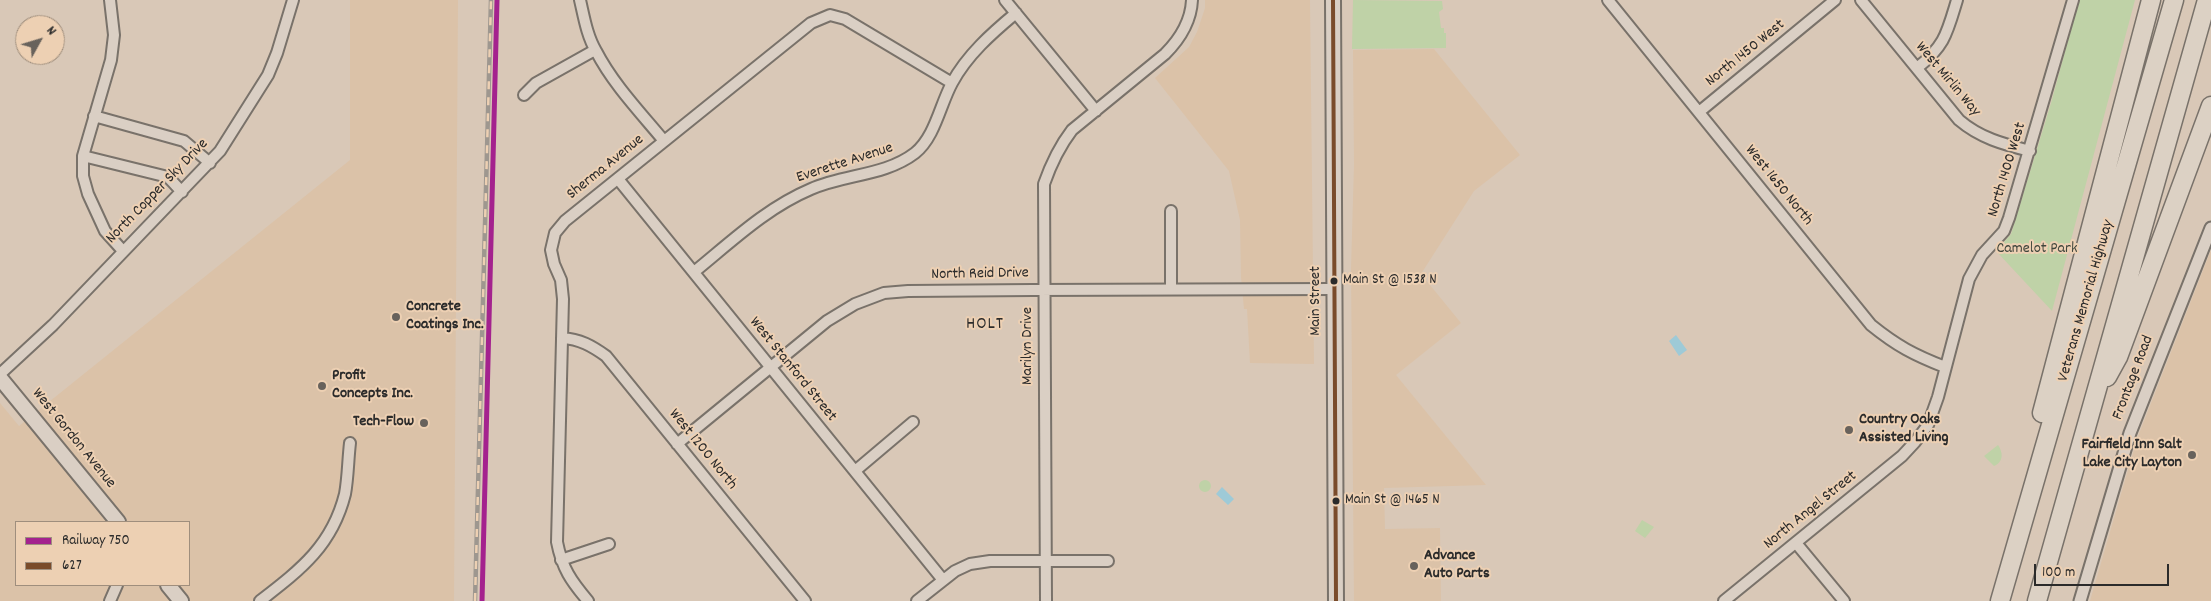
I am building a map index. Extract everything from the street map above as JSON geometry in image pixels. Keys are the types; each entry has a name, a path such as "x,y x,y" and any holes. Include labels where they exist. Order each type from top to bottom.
{"highway":[{"path":"1991,601 2151,0"},
{"name":"Veterans Memorial Highway","path":"2000,601 2174,0"},
{"name":"Veterans Memorial Highway","path":"2037,601 2207,0"},
{"path":"2092,404 2118,357 2211,106"}],"main road":[{"name":"Main Street","path":"1333,0 1336,601"},
{"name":"West Gordon Avenue","path":"0,378 117,521"},
{"path":"169,586 181,601"}],"street":[{"path":"110,0 114,35 111,60 83,156 83,176 88,194 105,231 123,251"},
{"name":"North Copper Sky Drive","path":"0,374 53,325 220,152 268,75 277,53 293,0"},
{"path":"580,0 586,28 595,50 612,79 664,141"},
{"path":"1006,0 1096,110"},
{"name":"Marilyn Drive","path":"1046,601 1044,184 1052,162 1072,130 1176,43 1186,26 1192,0"},
{"name":"West 1650 North","path":"1608,0 1872,325 1892,342 1912,354 1945,367"},
{"name":"North 1450 West","path":"1699,112 1835,0"},
{"name":"West Mirlin Way","path":"1861,0 1958,120 1972,131 1990,140 2030,151"},
{"path":"1917,68 1935,54 1943,42 1957,0"},
{"name":"North 1400 West","path":"1928,425 1938,397 1968,279 1982,255 2004,231 2030,151 2073,0"},
{"name":"Everette Avenue","path":"694,272 765,214 788,198 830,182 889,167 903,161 917,151 928,136 952,83 966,62 983,42 1016,13"},
{"name":"Sherma Avenue","path":"560,560 557,542 562,338 561,280 554,264 551,250 555,234 565,221 811,23 830,15 845,19 952,83"},
{"path":"524,95 536,83 595,50"},
{"path":"94,116 184,141 210,163"},
{"path":"83,156 168,177 182,192"},
{"name":"West Stanford Street","path":"618,179 943,580"},
{"path":"1171,212 1171,289"},
{"name":"Frontage Road","path":"2080,601 2130,433 2211,228"},
{"name":"North Reid Drive","path":"677,444 827,321 855,304 884,293 908,291 1334,289"},
{"name":"West 1200 North","path":"562,338 573,339 592,346 606,356 805,601"},
{"path":"855,471 913,422"},
{"name":"North Angel Street","path":"1724,601 1902,456 1928,425"},
{"path":"260,601 312,558 333,528 345,493 350,443"},
{"path":"1796,543 1844,601"},
{"path":"588,601 569,578 560,560 609,544"},
{"path":"917,601 943,580 970,564 990,561 1108,561"},
{"path":"110,601 117,586"}],"shaded area":[{"path":"350,0 458,0 454,601 0,601 0,403 19,426 350,160"},
{"path":"1205,0 1310,0 1314,364 1250,363 1247,309 1244,309 1241,277 1240,220 1229,171 1155,78 1189,47 1197,32 1205,8"},
{"path":"1434,49 1520,155 1474,191 1421,274 1461,323 1396,375 1486,485 1384,488 1385,529 1440,528 1441,601 1354,601 1351,269 1354,164 1353,50"},
{"path":"2211,250 2211,601 2090,601 2137,439"}],"green space":[{"path":"1353,0 1442,1 1443,9 1439,12 1441,28 1444,28 1444,33 1446,33 1446,48 1352,49"},
{"name":"Camelot Park","path":"2079,0 2135,0 2052,311 1996,251 2011,234 2051,103"},
{"path":"1998,445 2002,457 2000,462 1994,466 1984,456"},
{"path":"1203,480 1207,480 1211,486 1207,492 1203,492 1199,488 1199,484"},
{"path":"1642,520 1654,527 1645,538 1635,531"}],"water":[{"path":"1676,335 1687,350 1679,356 1669,341"},
{"path":"1222,487 1234,499 1228,505 1216,494"}],"railway":[{"path":"475,601 491,0"}],"rail line":[{"name":"750","path":"482,601 497,0"}],"transit line":[{"name":"627","path":"1333,0 1336,601"}],"place":[{"name":"Main St @ 1538 N","path":"1334,281"},
{"name":"Concrete Coatings Inc.","path":"396,317"},
{"name":"Profit Concepts Inc.","path":"322,386"},
{"name":"Tech-Flow","path":"424,423"},
{"name":"Country Oaks Assisted Living","path":"1849,430"},
{"name":"Fairfield Inn Salt Lake City Layton","path":"2192,455"},
{"name":"Main St @ 1465 N","path":"1336,501"},
{"name":"Advance Auto Parts","path":"1414,566"}],"district":[{"name":"HOLT","path":"985,326"}]}
